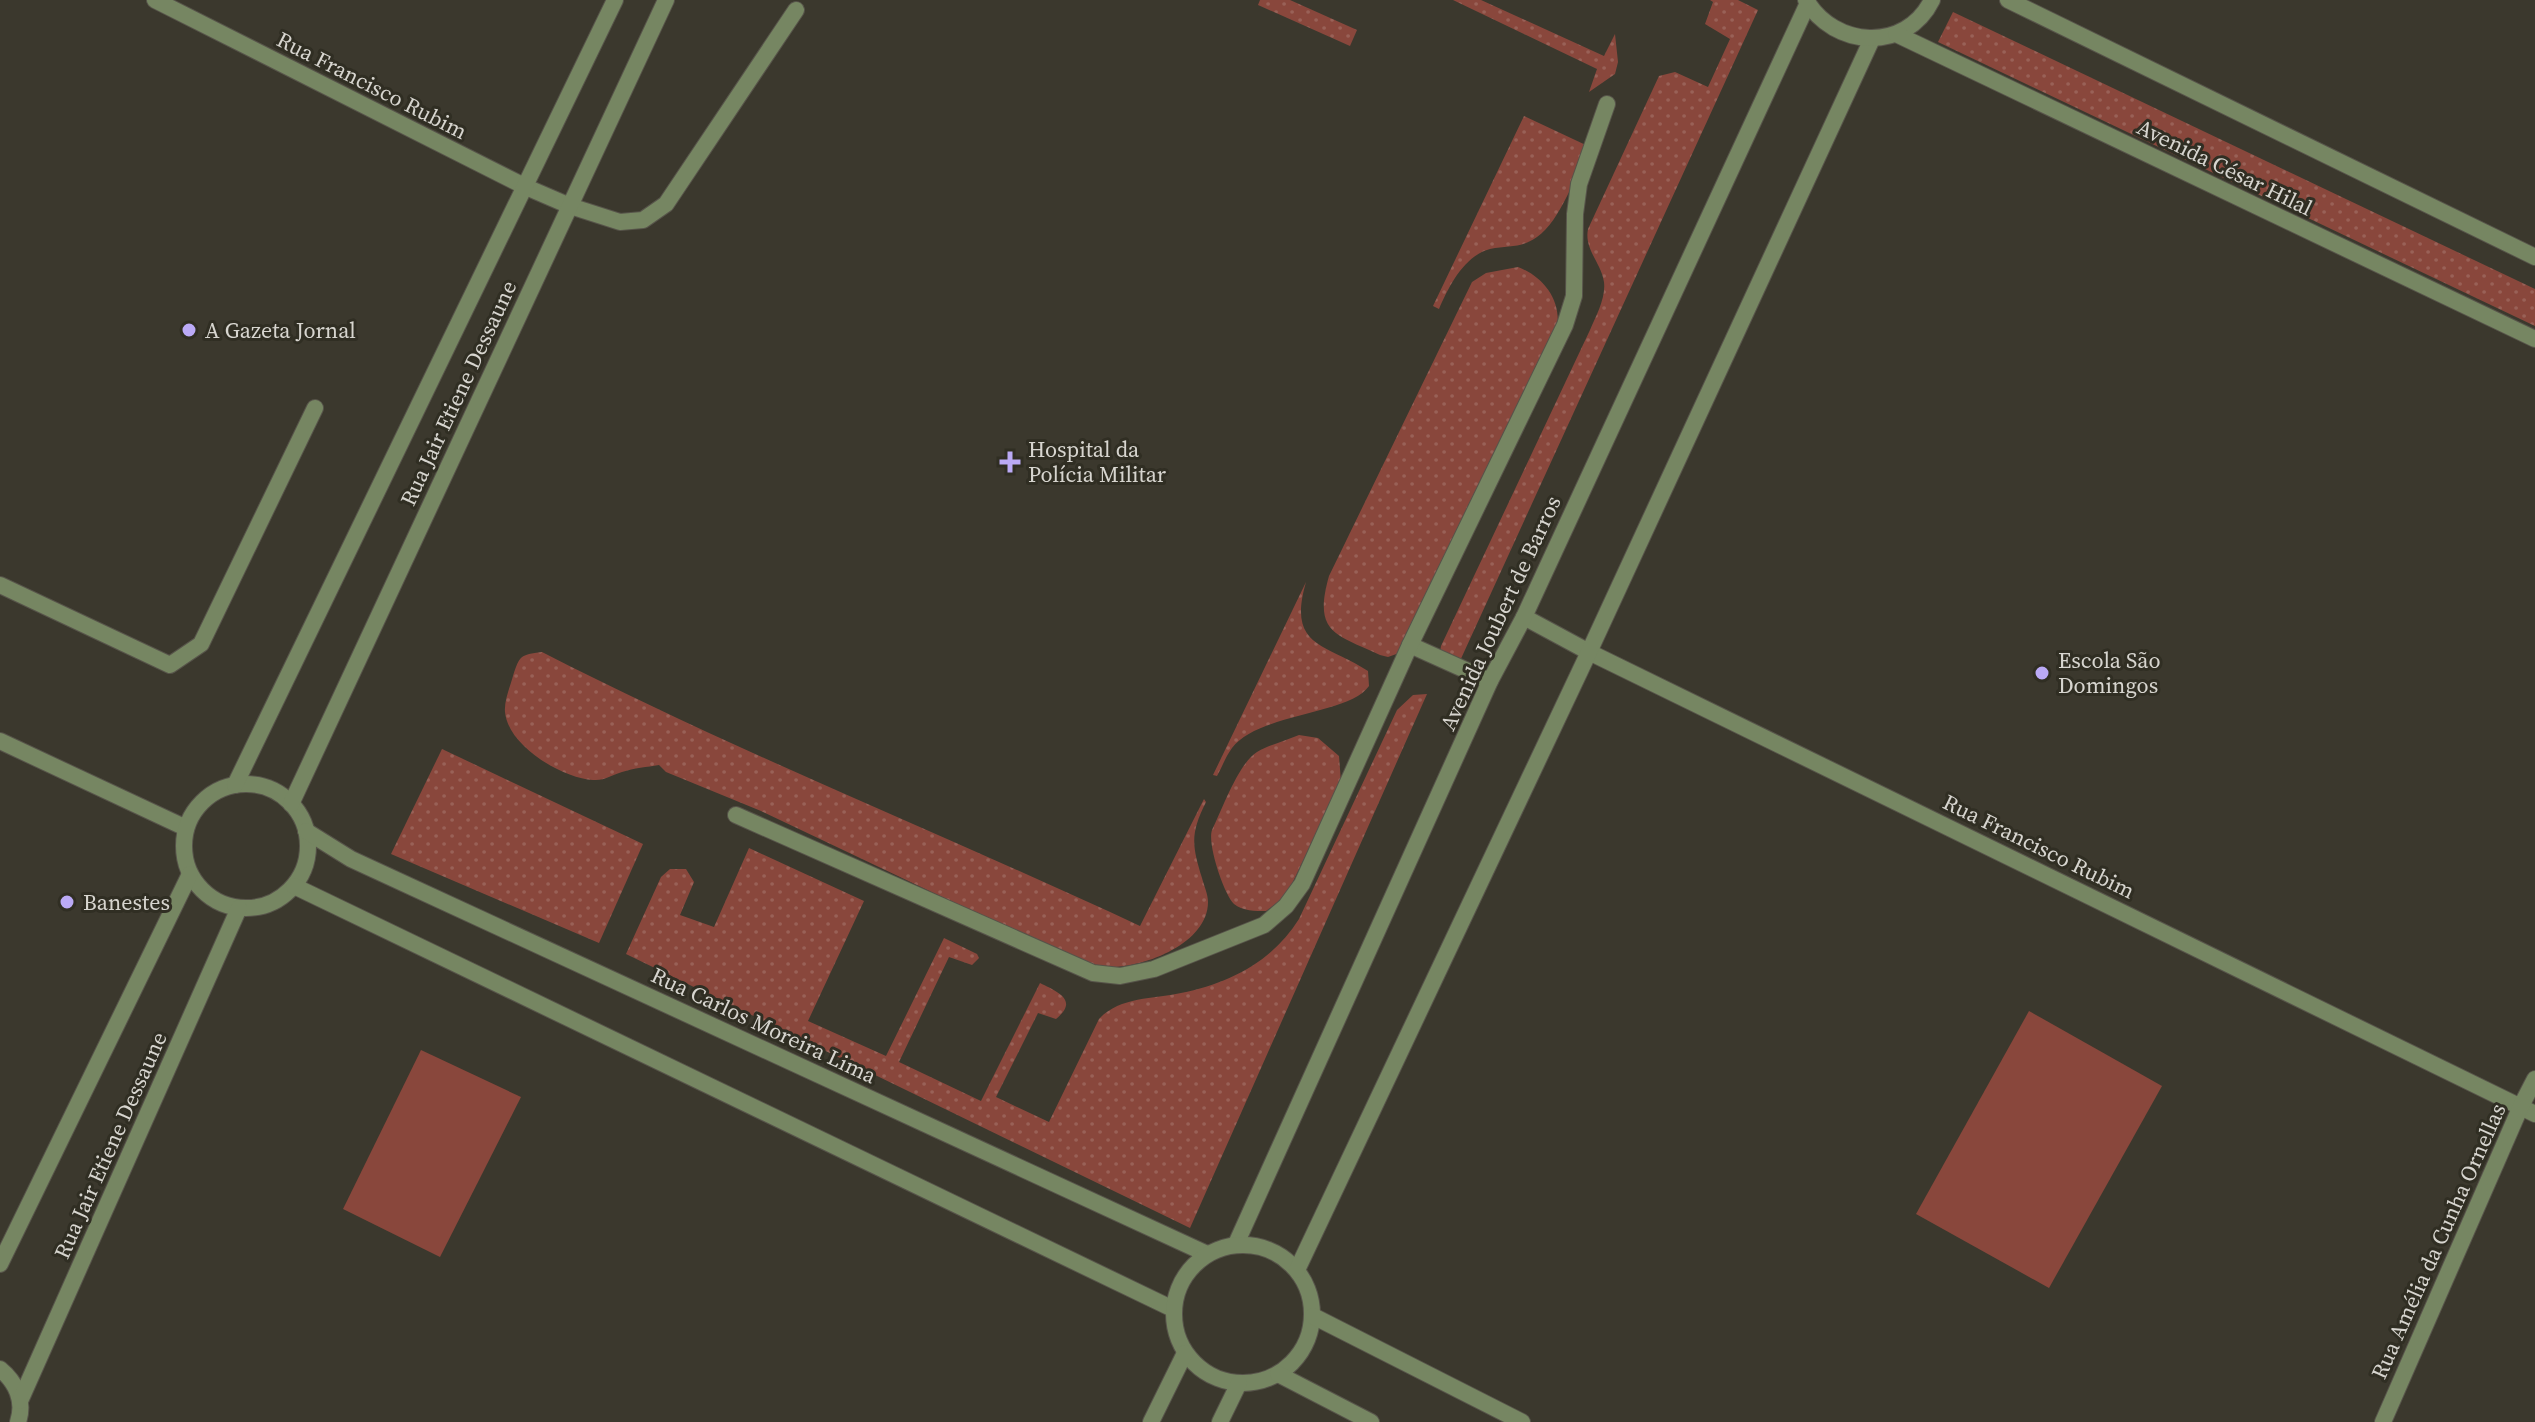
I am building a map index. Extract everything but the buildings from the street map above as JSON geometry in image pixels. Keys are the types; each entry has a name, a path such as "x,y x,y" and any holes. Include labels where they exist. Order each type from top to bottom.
{"street":[{"name":"Rua Francisco Rubim","path":"155,0 526,187 570,206 620,222 643,220 666,204 796,10"},
{"name":"Rua Jair Etiene Dessaune","path":"235,785 615,0"},
{"name":"Rua Jair Etiene Dessaune","path":"291,804 666,0"},
{"path":"1807,1 1824,23 1835,30 1872,39 1896,34 1920,18 1932,0"},
{"path":"2008,0 2535,257"},
{"name":"Avenida Joubert de Barros","path":"1236,1244 1490,681 1524,617 1807,1"},
{"name":"Avenida César Hilal","path":"1896,34 2535,339"},
{"path":"1297,1270 1589,652 1872,39"},
{"path":"736,815 1093,973 1120,976 1154,969 1264,925 1286,906 1302,884 1410,645 1565,325 1574,296 1575,214 1579,184 1607,104"},
{"path":"0,585 170,665 201,644 315,408"},
{"name":"Rua Francisco Rubim","path":"1524,617 1589,652 2528,1110"},
{"path":"1410,645 1490,681"},
{"path":"0,741 186,828"},
{"path":"235,785 259,786 282,796 291,804 306,831 308,854 294,886 263,906 239,908 227,906 206,893 190,874 184,852 186,828 210,795 235,785"},
{"name":"Rua Carlos Moreira Lima","path":"306,831 365,866 1207,1254"},
{"name":"Rua Jair Etiene Dessaune","path":"0,1264 190,874"},
{"path":"294,886 1173,1309"},
{"name":"Rua Jair Etiene Dessaune","path":"22,1415 239,908"},
{"name":"Rua Amélia da Cunha Ornellas","path":"2383,1422 2528,1110 2535,1079"},
{"path":"1236,1244 1258,1246 1279,1255 1297,1270 1309,1292 1313,1316 1310,1333 1303,1350 1278,1374 1260,1381 1239,1383 1219,1379 1199,1369 1185,1353 1174,1325 1173,1309 1183,1277 1207,1254 1236,1244"},
{"path":"1313,1316 1522,1422"},
{"path":"1151,1422 1185,1353"},
{"path":"0,1369 16,1387 22,1415"},
{"path":"1278,1374 1371,1422"},
{"path":"1220,1422 1239,1383"}],"shaded area":[{"path":"1260,0 1290,0 1357,30 1350,46 1258,5"},
{"path":"1453,0 1481,0 1604,56 1615,34 1618,62 1615,74 1589,92 1597,69"},
{"path":"1710,0 1738,0 1758,10 1459,663 1440,652 1441,646 1602,301 1604,282 1588,243 1588,229 1659,76 1675,72 1708,87 1730,39 1705,24 1713,2"},
{"path":"1953,12 2535,289 2535,326 1938,42"},
{"path":"1524,116 1590,147 1560,209 1545,230 1525,243 1490,249 1472,258 1453,282 1439,309 1433,306"},
{"path":"1518,267 1536,277 1549,291 1557,309 1557,329 1402,652 1388,657 1380,655 1340,636 1326,621 1324,609 1329,576 1472,282 1486,273"},
{"path":"1306,582 1301,604 1306,632 1324,648 1368,671 1369,686 1343,703 1282,721 1245,736 1232,748 1217,776 1213,775"},
{"path":"542,652 764,758 1140,926 1204,799 1206,802 1194,840 1208,899 1205,917 1197,931 1169,952 1135,964 1093,966 761,811 666,772 659,765 597,780 567,773 552,767 526,748 508,725 505,712 519,660 525,655"},
{"path":"1427,694 1190,1228 626,954 661,877 670,869 686,869 694,882 680,915 714,927 749,848 864,901 808,1021 886,1056 944,938 977,954 979,958 972,965 949,957 899,1062 981,1101 1040,983 1063,997 1066,1007 1056,1019 1038,1013 996,1097 1049,1122 1099,1019 1107,1012 1126,1003 1199,989 1232,977 1262,959 1288,934 1299,919 1397,710 1413,695"},
{"path":"1299,735 1318,738 1339,756 1341,782 1286,896 1266,911 1241,908 1230,899 1221,880 1212,846 1212,830 1237,777 1250,758 1257,752"},
{"path":"442,749 643,844 599,943 391,854"},
{"path":"2029,1011 2162,1086 2049,1288 1916,1214"},
{"path":"421,1050 521,1097 440,1257 343,1209"}],"place":[{"name":"A Gazeta Jornal","path":"189,330"},
{"name":"Hospital da Polícia Militar","path":"1010,462"},
{"name":"Escola São Domingos","path":"2042,673"},
{"name":"Banestes","path":"67,902"}]}
